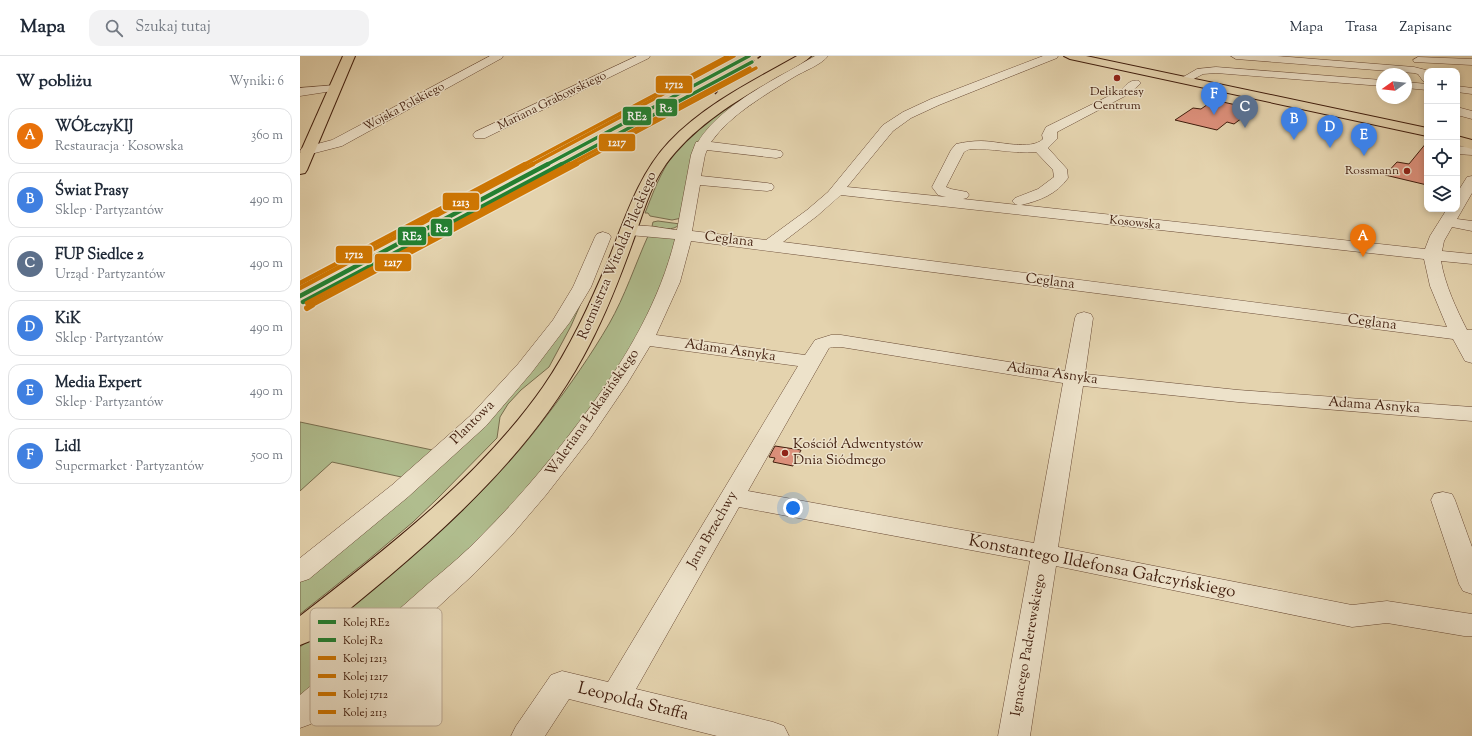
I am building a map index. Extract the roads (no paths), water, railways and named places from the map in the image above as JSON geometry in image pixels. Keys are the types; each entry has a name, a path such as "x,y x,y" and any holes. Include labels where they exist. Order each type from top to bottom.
{"main road":[{"path":"300,170 304,155 349,56"},
{"name":"Rotmistrza Witolda Pileckiego","path":"331,608 373,575 469,486 529,421 551,392 589,328 651,176 658,164 675,143 720,106 805,56"},
{"path":"1070,56 1424,131"},
{"path":"1460,138 1472,140"},
{"path":"1460,139 1472,145"},
{"name":"Rotmistrza Witolda Pileckiego","path":"300,633 310,625"}],"street":[{"name":"Wojska Polskiego","path":"304,155 337,143 498,56"},
{"name":"Mariana Grabowskiego","path":"480,136 645,56"},
{"name":"Waleriana Łukasińskiego","path":"420,608 490,543 554,470 596,414 645,339 665,298 676,264 701,145 710,134 740,106 823,56"},
{"path":"769,245 812,213 838,190 894,122 935,102 1053,56"},
{"path":"1236,56 1417,62 1472,62"},
{"path":"1417,62 1424,75"},
{"path":"1184,80 1202,71 1216,70 1376,83"},
{"path":"1039,148 1060,169 1061,178 1058,182 1019,205 945,193 940,190 939,187 961,147 995,145 1039,148 1050,140 1049,135 1051,130 1125,92 1135,83"},
{"path":"1412,86 1424,87"},
{"path":"300,92 335,88"},
{"path":"1460,89 1472,90"},
{"path":"1460,112 1472,115"},
{"path":"701,145 776,154"},
{"path":"1460,150 1472,151"},
{"path":"693,180 767,187"},
{"path":"1460,201 1472,180"},
{"name":"Kosowska","path":"838,190 1019,205 1472,259"},
{"path":"1472,226 1452,216 1434,247 1432,255 1436,279 1466,335 1472,357"},
{"name":"Ceglana","path":"629,230 683,234 1466,335"},
{"name":"Plantowa","path":"300,572 400,491 478,421 525,368 561,322 582,287 603,237"},
{"name":"Ignacego Paderewskiego","path":"1014,736 1084,318"},
{"name":"Adama Asnyka","path":"645,339 811,362 822,344 831,341 841,341 1074,378 1238,396 1472,414"},
{"name":"Jana Brzechwy","path":"615,697 811,362"},
{"name":"Konstantego Ildefonsa Gałczyńskiego","path":"732,497 1044,554 1352,616 1387,612 1472,625"},
{"path":"1443,500 1472,584"},
{"name":"Leopolda Staffa","path":"527,736 562,684 773,736"},
{"name":"Waleriana Łukasińskiego","path":"300,714 310,705"}],"railway":[{"path":"524,165 732,56"},
{"path":"715,94 732,75 761,56"},
{"path":"300,281 526,164"}],"rail line":[{"name":"1712","path":"300,283 728,56"},
{"name":"1213","path":"300,288 734,56"},
{"name":"RE2","path":"300,296 749,56"},
{"name":"R2","path":"303,302 752,62"},
{"name":"2113","path":"307,303 750,68"},
{"name":"1217","path":"307,308 756,68"}],"place":[{"name":"Delikatesy Centrum","path":"1117,78"},
{"name":"Lidl","path":"1214,115"},
{"name":"FUP Siedlce 2","path":"1245,128"},
{"name":"Świat Prasy","path":"1294,140"},
{"name":"KiK","path":"1330,148"},
{"name":"Media Expert","path":"1364,156"},
{"name":"Rossmann","path":"1407,171"},
{"name":"WÓŁczyKIJ","path":"1363,257"},
{"name":"Kościół Adwentystów Dnia Siódmego","path":"785,453"}]}
